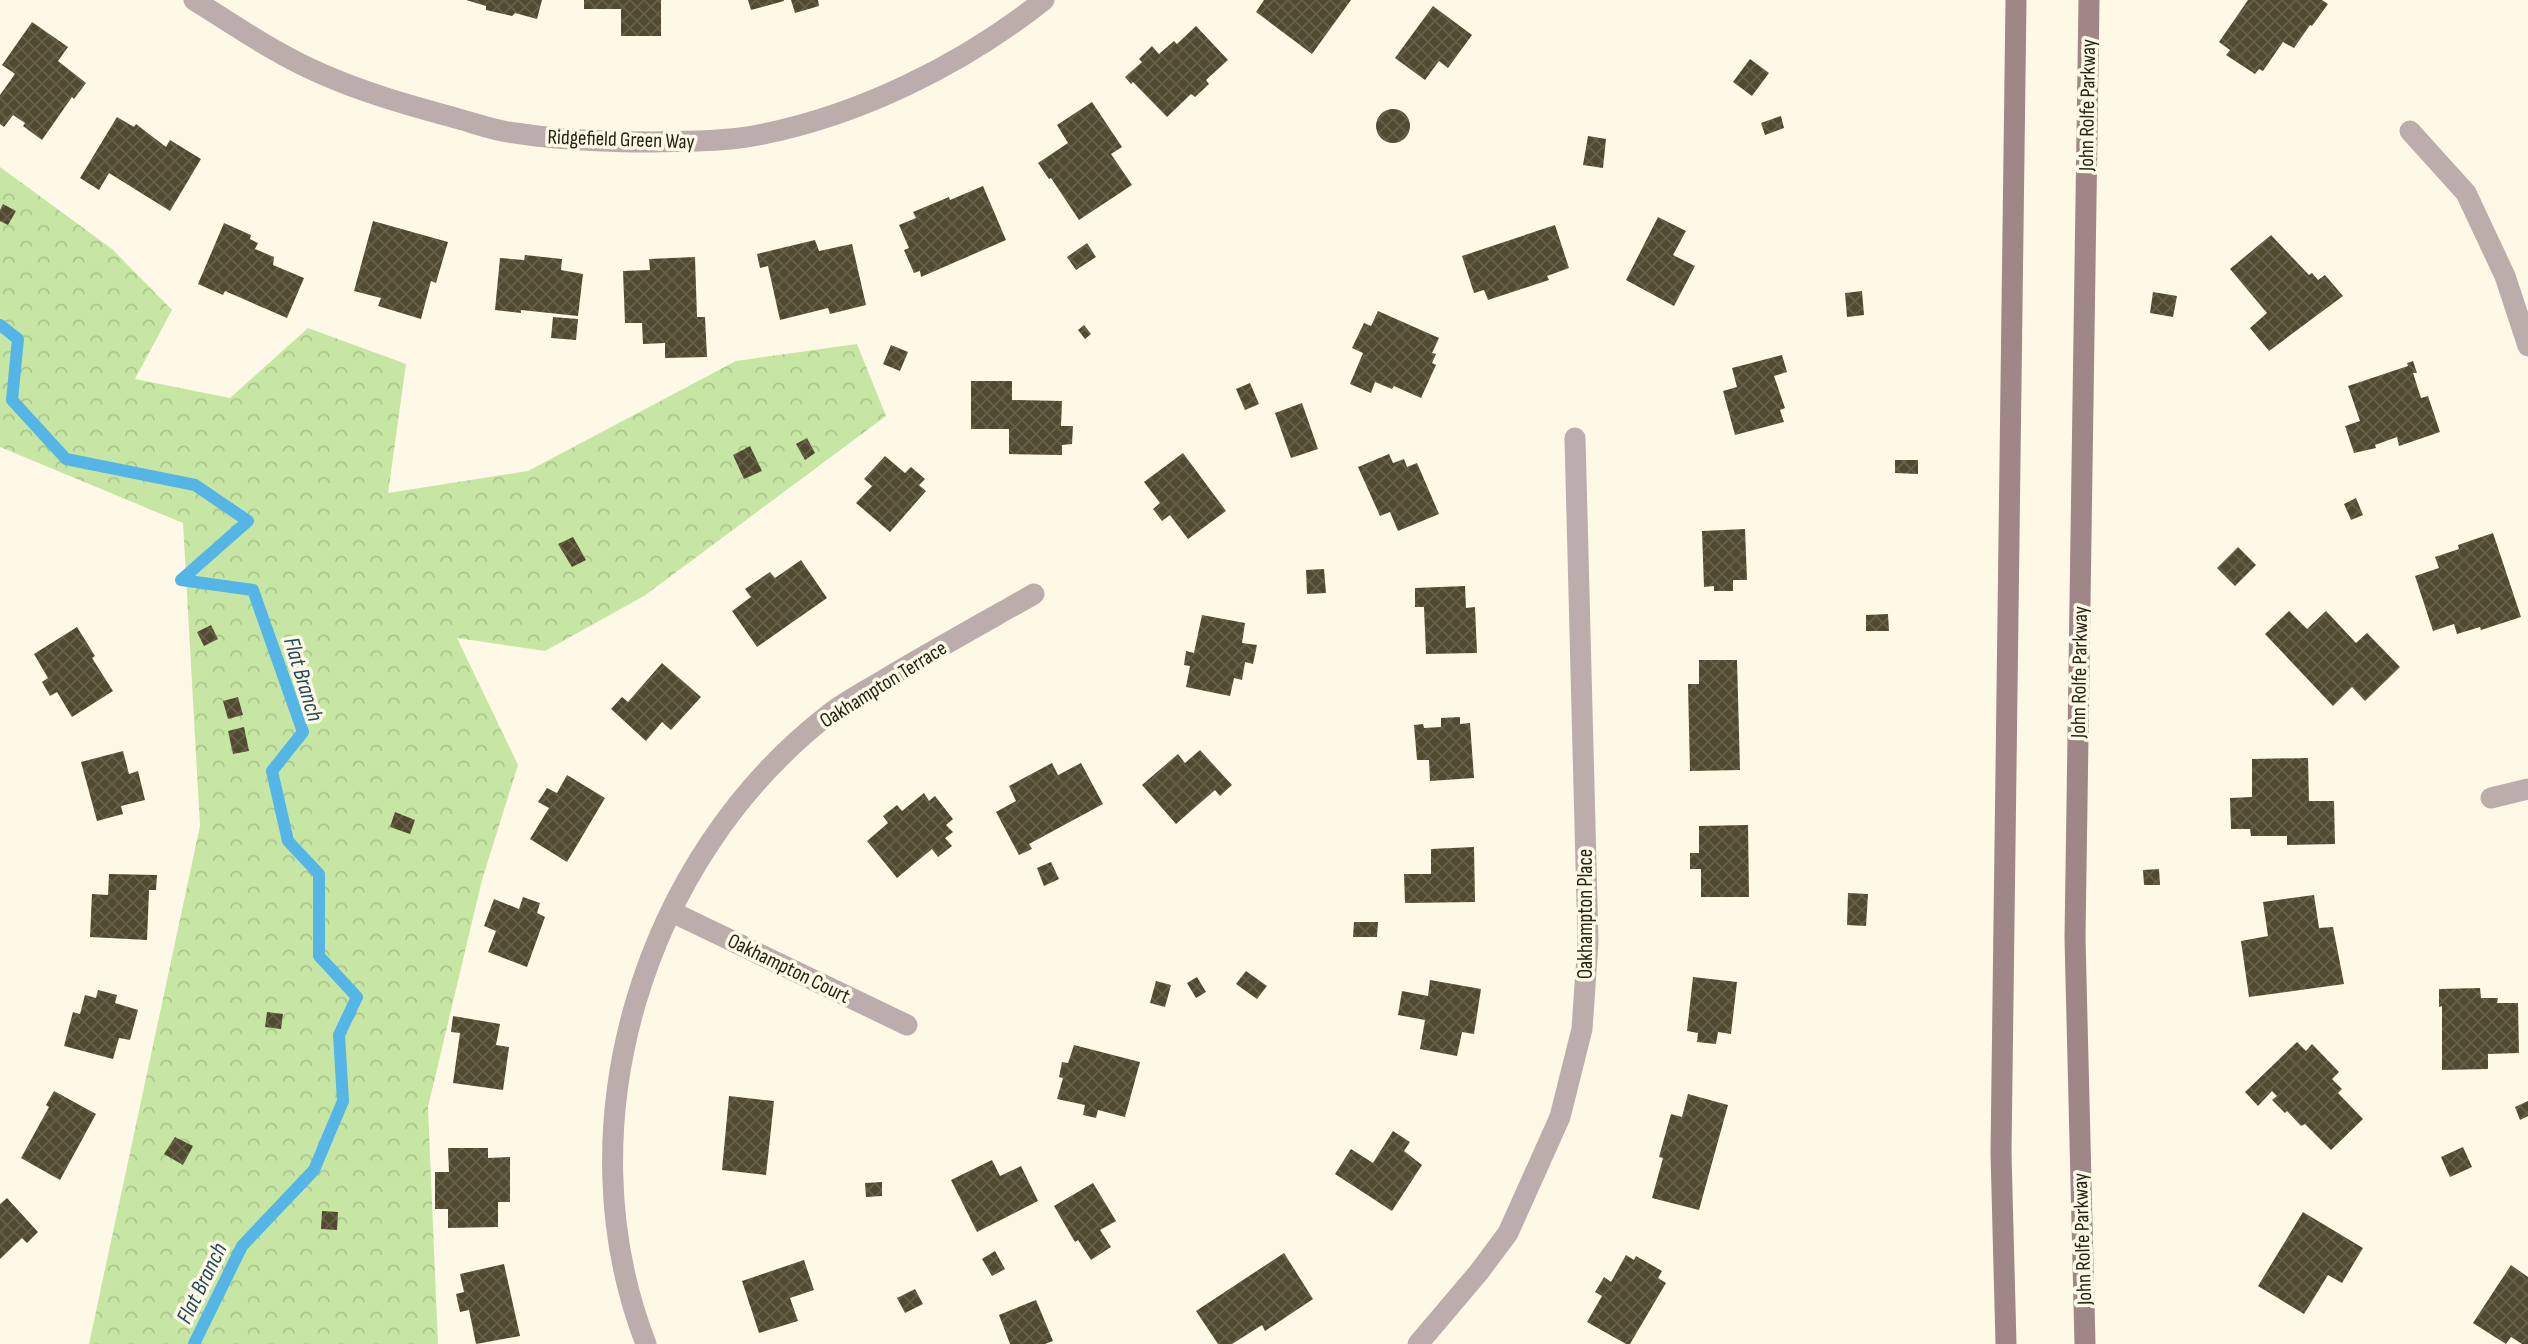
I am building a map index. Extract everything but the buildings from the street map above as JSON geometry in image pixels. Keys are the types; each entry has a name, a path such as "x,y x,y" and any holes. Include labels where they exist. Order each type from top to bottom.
{"main road":[{"path":"2006,1344 2001,1153 2016,0"},
{"name":"John Rolfe Parkway","path":"2085,1344 2075,938 2089,0"}],"street":[{"name":"Ridgefield Green Way","path":"194,0 320,74 386,100 513,133 611,142 707,141 754,135 825,117 904,87 953,62 1021,19 1044,0"},
{"path":"2410,131 2466,193 2505,276 2528,346"},
{"name":"Oakhampton Place","path":"1418,1344 1508,1233 1560,1117 1581,1029 1588,942 1575,438"},
{"name":"Oakhampton Terrace","path":"646,1344 633,1311 619,1246 612,1173 613,1110 630,1020 654,950 672,912 713,837 749,789 829,713 1034,594"},
{"path":"2491,798 2528,789"},
{"name":"Oakhampton Court","path":"672,912 907,1025"}],"green space":[{"path":"0,167 112,249 172,310 135,379 230,398 308,328 406,364 388,493 528,471 736,361 857,344 886,416 644,596 545,651 457,638 518,765 482,880 428,1107 438,1344 89,1344 200,826 183,523 0,447"}],"waterway":[{"name":"Flat Branch","path":"0,325 18,339 12,400 66,459 195,485 248,521 181,580 253,590 303,732 272,771 288,841 319,874 319,956 357,997 339,1035 343,1101 314,1170 242,1246 194,1344"}]}
